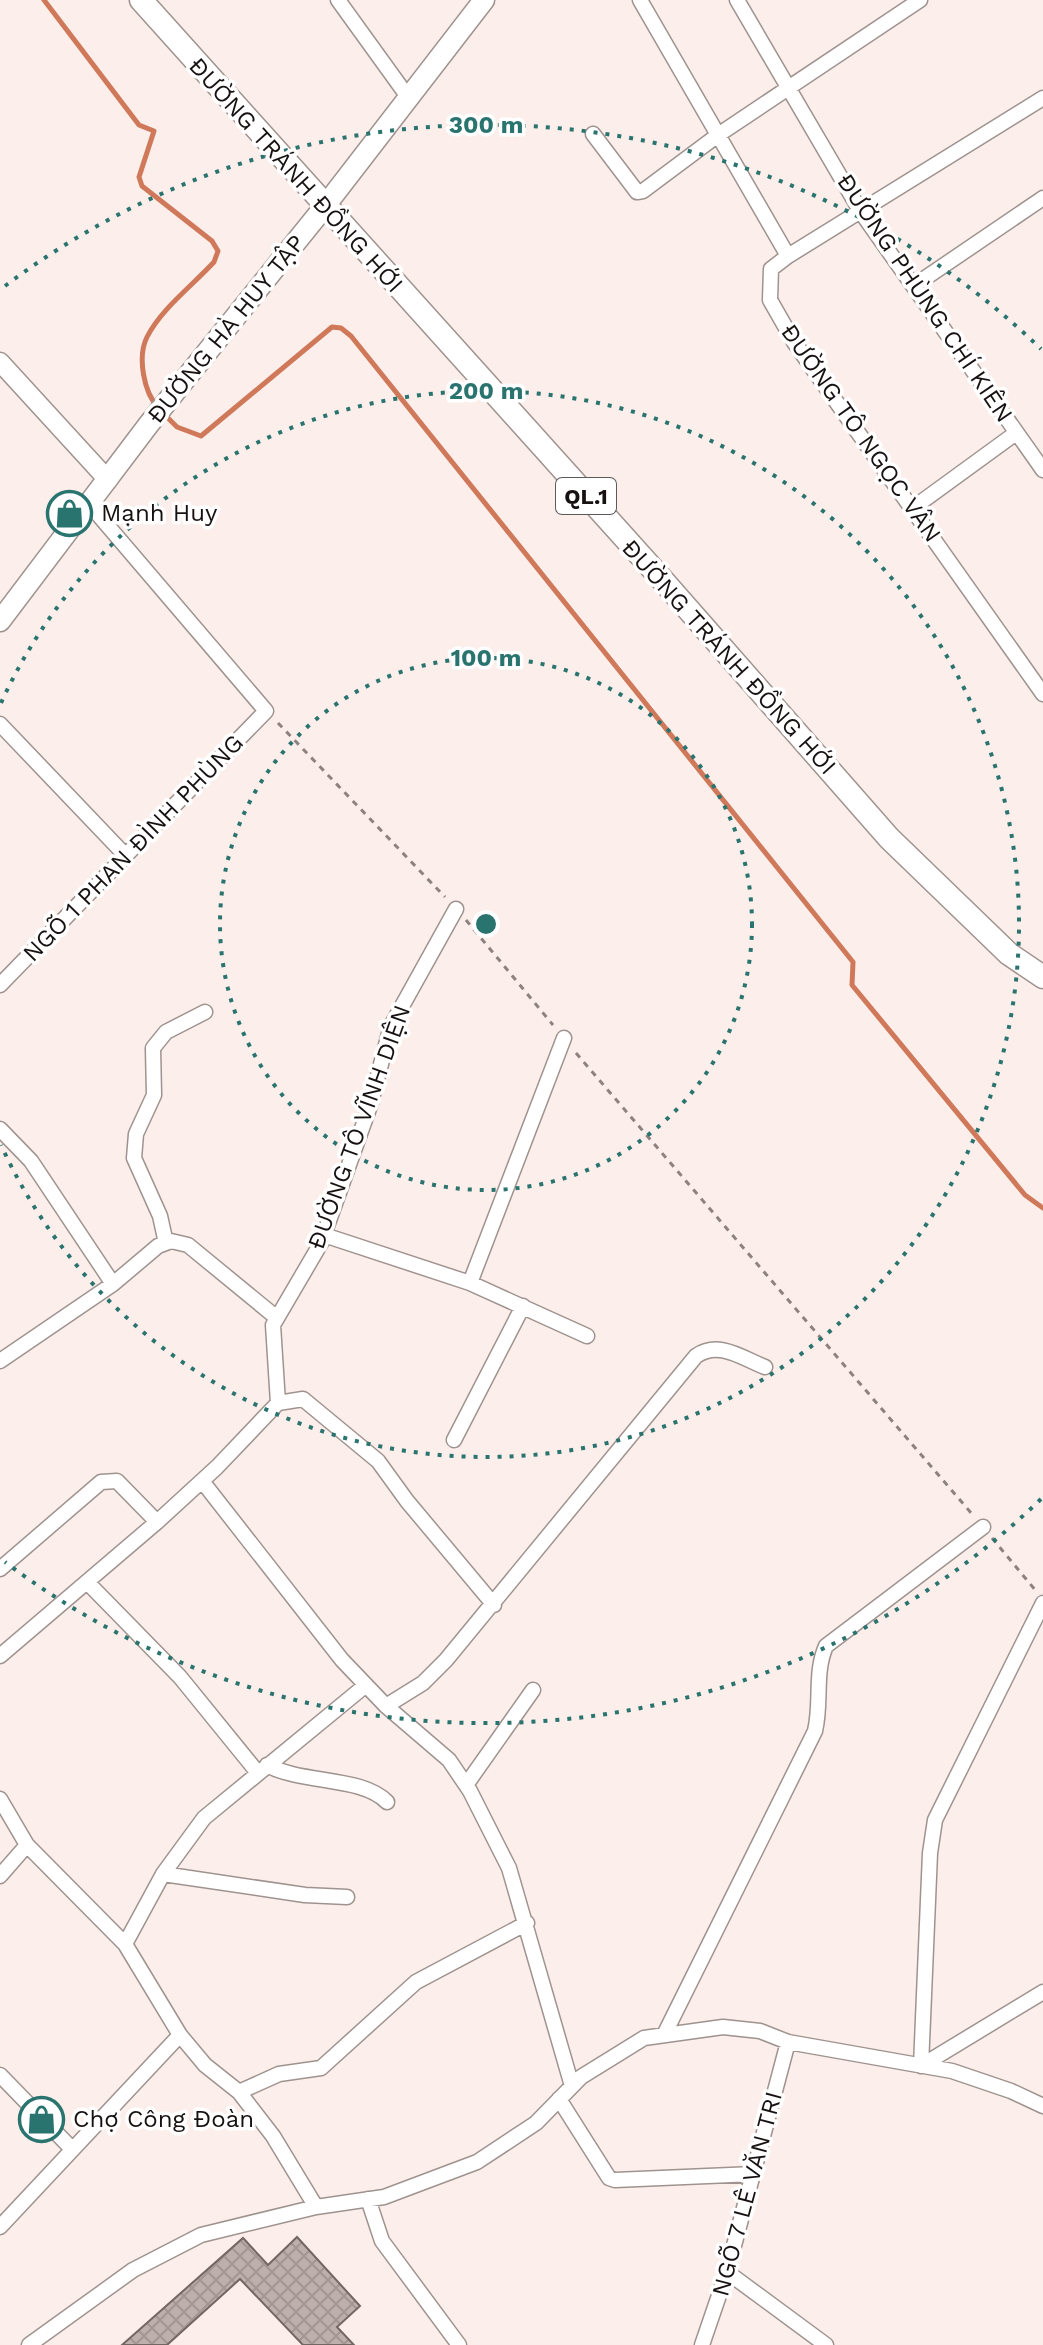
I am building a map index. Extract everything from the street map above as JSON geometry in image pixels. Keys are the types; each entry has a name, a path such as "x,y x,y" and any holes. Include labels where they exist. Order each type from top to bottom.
{"highway":[{"name":"ĐƯỜNG TRÁNH ĐỒNG HỚI","path":"141,0 680,599 889,838 1009,954 1043,977"}],"main road":[{"name":"ĐƯỜNG HÀ HUY TẬP","path":"0,621 149,424 325,206 484,0"}],"street":[{"path":"338,0 408,97"},
{"path":"640,0 788,256 861,212 906,180 1043,98"},
{"name":"ĐƯỜNG PHÙNG CHÍ KIÊN","path":"737,0 861,212 1043,470"},
{"path":"593,134 641,192 718,135 920,0"},
{"path":"915,285 1043,198"},
{"name":"ĐƯỜNG TÔ NGỌC VÂN","path":"788,256 771,269 770,300 794,342 1043,694"},
{"path":"0,362 108,480"},
{"path":"913,508 1016,433"},
{"path":"90,505 266,711"},
{"name":"NGÕ 1 PHAN ĐÌNH PHÙNG","path":"0,985 266,711"},
{"path":"0,724 126,856"},
{"name":"ĐƯỜNG TÔ VĨNH DIỆN","path":"278,1403 273,1325 324,1235 370,1106 391,1026 456,909"},
{"path":"166,1243 160,1216 134,1158 134,1144 154,1095 153,1048 166,1032 205,1012"},
{"path":"470,1283 564,1038"},
{"path":"0,1129 39,1171 113,1284"},
{"path":"324,1235 470,1283 587,1336"},
{"path":"0,1361 171,1241 188,1245 277,1318"},
{"path":"454,1440 523,1306"},
{"path":"386,1706 423,1683 494,1605 696,1356 708,1348 718,1348 765,1367"},
{"path":"0,1656 29,1627 88,1583 157,1522 278,1403 303,1399 378,1461 407,1501 494,1605"},
{"path":"0,1569 109,1479 117,1481 157,1522"},
{"path":"202,1481 318,1631 386,1706 449,1760 466,1785 495,1834 527,1923 572,2086"},
{"path":"664,2035 815,1731 820,1709 820,1661 826,1646 983,1527"},
{"path":"88,1583 180,1677 262,1769 372,1790 387,1802"},
{"path":"921,2066 930,1853 935,1820 1043,1602"},
{"path":"125,1944 163,1874 204,1818 366,1685"},
{"path":"466,1785 533,1690"},
{"path":"0,1799 27,1845 125,1944 180,2035 205,2065 239,2092 273,2136 316,2207"},
{"path":"0,1876 27,1845"},
{"path":"163,1874 305,1895 347,1897"},
{"path":"239,2092 279,2074 321,2068 416,1982 527,1923"},
{"path":"921,2066 1043,1992"},
{"path":"29,2345 133,2270 201,2235 316,2207 414,2188 477,2162 536,2123 581,2077 644,2038 723,2027 760,2031 788,2042 985,2081 1043,2106"},
{"path":"0,2227 180,2035"},
{"name":"NGÕ 7 LÊ VĂN TRI","path":"702,2345 727,2272 788,2042"},
{"path":"0,2075 72,2149"},
{"path":"559,2099 609,2178 754,2174"},
{"path":"368,2199 382,2241 459,2345"},
{"path":"727,2272 826,2345"}],"path":[{"path":"266,711 456,909 983,1527 1043,1602"}],"building":[{"path":"297,2237 360,2306 337,2327 354,2345 303,2345 240,2279 167,2345 122,2345 243,2238 268,2265"}],"waterway":[{"path":"44,0 139,125 154,131 139,177 142,186 212,241 218,251 214,262 169,307 147,337 142,364 149,393 158,407"},
{"path":"165,415 177,427 201,436 332,327 341,328 351,336 853,962 852,985 1025,1195 1043,1208"}],"place":[{"name":"Mạnh Huy","path":"70,513"},
{"name":"Chợ Công Đoàn","path":"42,2119"}]}
